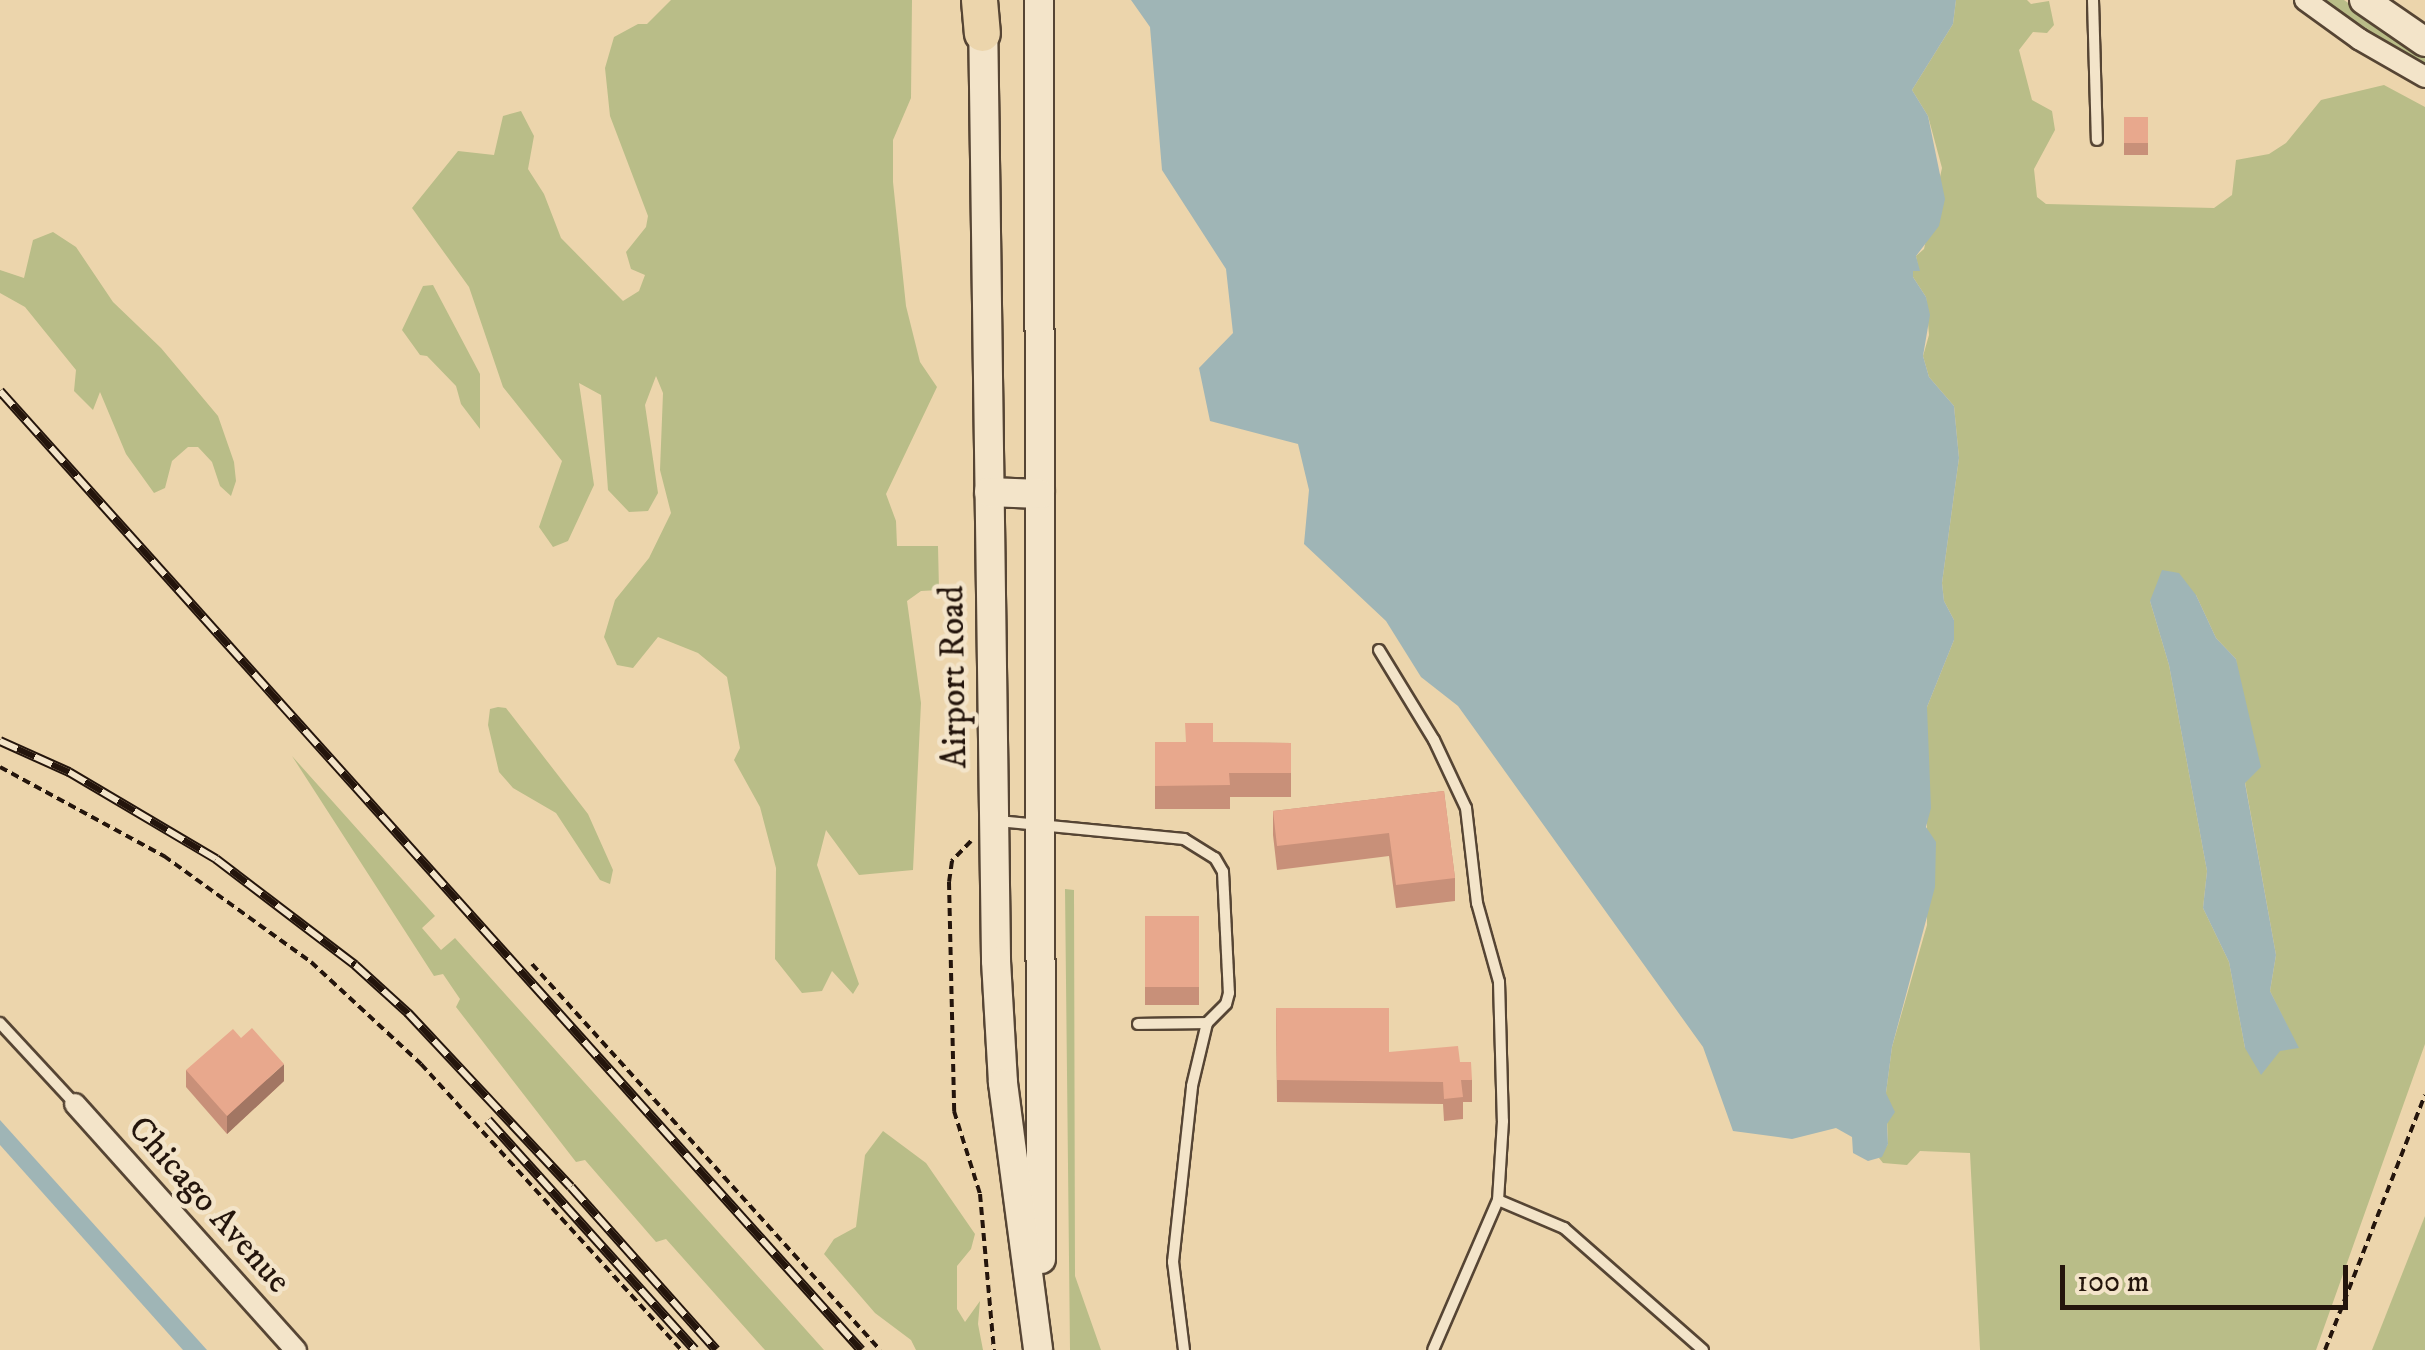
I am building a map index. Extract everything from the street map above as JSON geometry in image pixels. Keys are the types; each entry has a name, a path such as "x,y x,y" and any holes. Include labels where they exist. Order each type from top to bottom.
{"main road":[{"name":"Airport Road","path":"1039,0 1040,1350"},
{"path":"2364,0 2425,42"},
{"name":"Airport Road","path":"981,11 994,821 1003,1083 1040,1350"},
{"path":"989,492 1040,494"}],"street":[{"path":"2305,0 2359,39 2425,77"},
{"name":"Chicago Avenue","path":"74,1104 296,1350"}],"lane":[{"path":"2093,0 2097,140"},
{"path":"1379,650 1434,740 1466,808 1477,903 1499,982 1503,1121 1498,1200 1434,1350"},
{"path":"994,821 1184,839 1195,842 1214,858 1223,872 1229,994 1218,1015 1207,1023 1138,1024"},
{"path":"0,1023 74,1104"},
{"path":"1184,1350 1173,1262 1192,1086 1207,1023"},
{"path":"1498,1200 1564,1228 1704,1350"}],"path":[{"path":"0,767 164,856 311,962 454,1098 681,1350"},
{"path":"994,821 952,861 949,882 954,1112 980,1194 994,1350"},
{"path":"532,964 880,1350"},
{"path":"2325,1350 2425,1095"}],"green space":[{"path":"671,0 912,0 911,98 893,140 893,182 906,306 920,362 937,387 886,494 896,521 897,546 938,546 939,590 921,591 907,601 921,703 913,870 859,875 826,830 817,865 859,984 853,994 832,971 822,991 802,993 775,959 776,868 760,807 734,760 740,748 727,677 698,653 658,637 633,668 617,665 604,637 615,600 649,558 671,513 660,470 663,393 656,376 645,405 658,493 648,511 629,512 608,490 601,395 579,383 594,485 568,541 553,547 539,527 562,461 503,387 469,287 412,208 458,151 494,155 503,116 521,111 534,136 528,169 544,194 561,238 623,301 639,291 645,275 631,269 626,252 646,227 648,216 610,116 605,68 614,37 638,24 647,24"},
{"path":"1956,0 2027,0 2031,4 2049,1 2054,25 2047,33 2033,32 2019,50 2032,100 2052,111 2055,130 2034,169 2037,197 2046,204 2214,208 2232,195 2236,160 2269,154 2286,143 2321,100 2384,85 2425,107 2425,1044 2316,1350 1980,1350 1970,1153 1920,1151 1907,1165 1883,1163 1879,1158 1888,1144 1886,1093 1892,1047 1927,925 1927,707 1954,640 1954,620 1944,601 1942,583 1959,458 1954,406 1929,377 1923,356 1929,335 1926,297 1913,277 1913,271 1919,271 1916,256 1924,249 1942,168 1928,116 1912,90 1953,24","holes":["2196,595 2216,638 2236,659 2245,782 2276,955 2270,991 2298,1048 2245,1048 2229,962 2203,908 2207,871 2169,665 2150,601"]},
{"path":"2323,0 2344,0 2425,57 2425,65 2381,42"},
{"path":"53,232 76,247 113,302 161,348 218,416 234,462 236,481 231,496 220,486 212,462 198,447 188,447 172,461 165,488 154,493 126,454 100,392 93,410 74,391 76,370 25,307 0,293 0,270 24,278 33,240"},
{"path":"433,285 480,374 480,429 461,404 456,386 427,356 420,355 402,330 423,286"},
{"path":"506,708 588,814 613,870 610,884 600,880 556,813 513,788 499,772 488,725 490,709"},
{"path":"292,756 435,916 422,928 441,950 455,938 824,1350 765,1350 666,1239 656,1242 585,1160 576,1162 456,1007 460,999 443,974 434,976"},
{"path":"1065,889 1074,890 1075,1276 1101,1350 1070,1350"},
{"path":"883,1131 926,1163 975,1234 971,1249 957,1266 957,1309 965,1322 980,1301 978,1324 983,1350 916,1350 911,1340 875,1313 824,1254 834,1239 856,1227 865,1155"},
{"path":"2425,1216 2425,1350 2372,1350"}],"shaded area":[{"path":"1131,0 1956,0 1953,24 1912,90 1928,116 1945,199 1939,226 1916,256 1920,271 1913,271 1913,277 1926,297 1930,315 1923,356 1929,377 1954,406 1959,458 1942,583 1944,601 1954,620 1954,640 1927,707 1931,808 1926,827 1936,842 1935,887 1892,1047 1886,1093 1895,1112 1887,1124 1888,1144 1882,1157 1868,1161 1853,1153 1852,1137 1836,1128 1792,1139 1733,1131 1703,1047 1458,706 1421,677 1386,621 1304,544 1309,490 1298,444 1210,421 1199,368 1233,333 1226,269 1162,170 1150,27"},
{"path":"2162,570 2179,573 2196,595 2216,638 2236,659 2261,767 2245,783 2276,955 2270,991 2299,1048 2280,1051 2261,1075 2245,1048 2229,962 2203,908 2207,871 2169,665 2150,601"},
{"path":"0,1120 207,1350 183,1350 0,1145"}],"building":[{"path":"2124,117 2148,117 2148,143 2124,143"},
{"path":"1185,723 1213,723 1213,742 1291,743 1291,773 1229,773 1230,785 1155,786 1155,742 1186,742"},
{"path":"1444,791 1455,878 1396,885 1389,833 1277,846 1273,811"},
{"path":"1145,916 1199,916 1199,987 1145,987"},
{"path":"1276,1008 1389,1008 1389,1052 1458,1046 1460,1062 1471,1062 1472,1080 1461,1080 1463,1097 1444,1099 1443,1082 1277,1080"},
{"path":"252,1028 284,1064 227,1116 186,1070 233,1029 241,1038"}],"railway":[{"path":"0,391 861,1350"},
{"path":"0,741 69,772 216,859 355,965 408,1013 716,1350"},
{"path":"488,1120 695,1350"}]}
